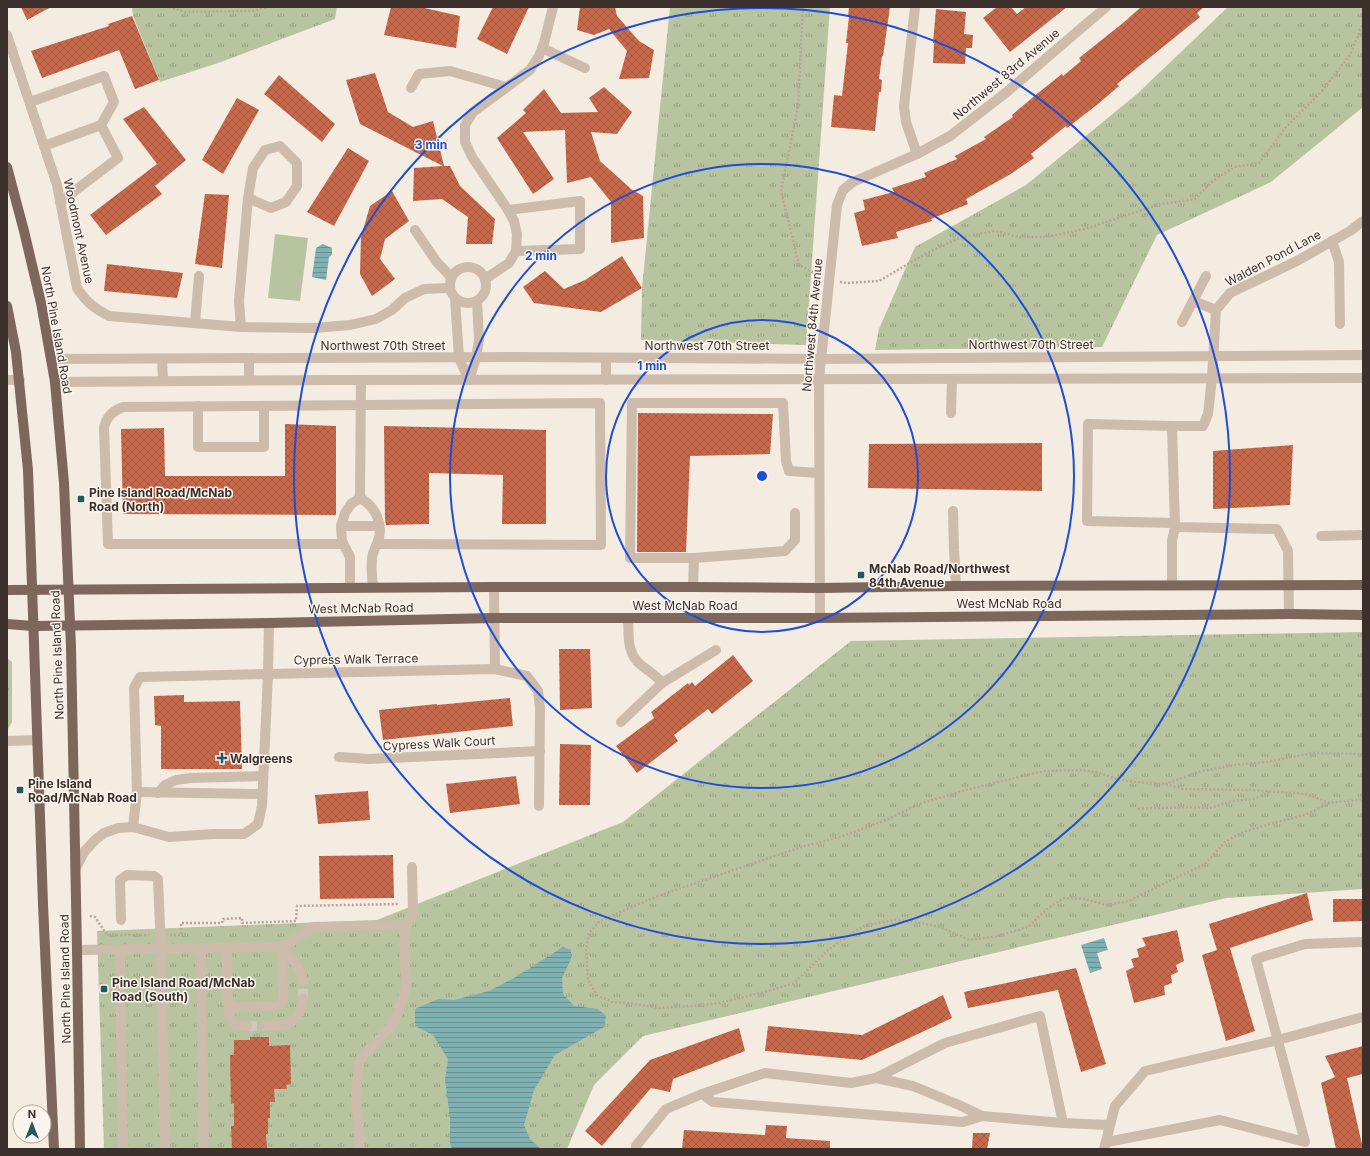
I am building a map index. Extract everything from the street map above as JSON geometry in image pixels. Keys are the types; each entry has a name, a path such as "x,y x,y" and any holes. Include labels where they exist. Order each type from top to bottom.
{"main road":[{"name":"North Pine Island Road","path":"7,167 41,303 55,382 64,483 69,589 76,868 80,1149"},
{"name":"North Pine Island Road","path":"7,306 20,380 28,470 42,904 54,1149"},
{"name":"West McNab Road","path":"7,590 692,586 819,588 1363,584"},
{"name":"West McNab Road","path":"7,624 33,626 269,624 494,618 820,618 1289,614 1363,615"}],"street":[{"path":"485,279 509,263 516,251 517,234 514,222 508,210 472,157 465,142 465,125 473,112 530,70 542,48 553,7"},
{"path":"915,7 904,107 906,122 917,154"},
{"name":"Northwest 83rd Avenue","path":"917,154 950,136 1008,91 1106,7"},
{"name":"Woodmont Avenue","path":"7,35 57,185 77,288 84,300 96,309 109,316 241,326 314,328 350,325 376,319 392,310 405,298 424,289 449,288"},
{"path":"542,48 586,68"},
{"path":"411,88 419,74 450,71 506,88"},
{"path":"30,102 104,76 114,102 101,125 44,146"},
{"path":"60,202 118,158 101,125"},
{"path":"241,326 239,301 248,198 253,168 265,150 280,146 297,163 297,186 286,202 271,208 248,198"},
{"name":"Northwest 84th Avenue","path":"820,618 819,379 837,205 843,190 853,182 917,154"},
{"path":"508,210 580,201 580,249 516,251"},
{"name":"Walden Pond Lane","path":"1216,310 1230,293 1298,261 1350,231 1363,221"},
{"path":"415,230 436,261 451,277"},
{"path":"1332,241 1339,262 1340,324"},
{"path":"472,267 478,269 485,279 485,292 477,301 471,303 460,302 455,298 449,288 451,277 459,268 472,267"},
{"path":"195,323 200,276"},
{"path":"1182,322 1206,276"},
{"path":"455,298 459,358 470,380"},
{"path":"470,380 479,340 477,301"},
{"path":"1193,301 1216,310 1212,356 1212,378 1208,414 1202,426 1088,424 1087,521 1277,529 1288,551 1289,614"},
{"name":"Northwest 70th Street","path":"51,359 821,359 1363,356"},
{"path":"249,358 249,380"},
{"path":"606,358 606,380"},
{"path":"162,359 163,381"},
{"path":"55,382 249,380 1363,378"},
{"path":"951,413 952,379"},
{"path":"7,380 20,380"},
{"path":"360,498 361,380"},
{"path":"795,514 795,540 785,551 694,558 630,558 632,403 783,403 786,461 789,471 819,473"},
{"path":"343,544 108,544 104,427 109,415 123,407 600,404 601,545 377,544"},
{"path":"198,406 198,447 264,447 264,406"},
{"path":"1172,426 1175,525 1172,541 1172,585"},
{"path":"360,498 366,501 377,514 379,526 379,539 372,558 373,587"},
{"path":"350,587 350,557 343,544 341,526 345,513 351,504 360,498"},
{"path":"953,511 956,586"},
{"path":"341,526 379,526"},
{"path":"1321,536 1363,535"},
{"path":"692,586 694,558"},
{"path":"494,587 495,669"},
{"path":"628,618 629,647 632,655 639,664 658,678 662,683"},
{"path":"76,868 84,852 95,840 104,833 118,828 133,827 169,837 213,834 244,834 258,824 262,806 269,624"},
{"path":"621,722 662,683 716,650"},
{"name":"Cypress Walk Terrace","path":"137,792 134,688 140,677 495,669 527,676 538,691 540,708 539,806"},
{"path":"7,741 37,740"},
{"name":"Cypress Walk Court","path":"339,757 369,759 540,751"},
{"path":"158,793 165,785 176,780 190,778 263,776"},
{"path":"133,827 137,792 262,794"},
{"path":"77,950 282,947 298,939 306,931 313,927 404,925 412,919 413,913 412,867"},
{"path":"121,920 120,880 127,875 154,876 158,879 161,948 165,1149"},
{"path":"360,1149 356,1099 359,1064 363,1056 388,1030 396,1019 406,988 404,925"},
{"path":"1363,942 1305,944 1256,959 1278,1040 1305,1142 1220,1120 1106,1146 1109,1125 1115,1106 1145,1071 1278,1040 1363,1017"},
{"path":"282,947 299,968 303,981"},
{"path":"228,1002 234,1007 277,1006 281,1004 283,999 282,947"},
{"path":"201,948 204,1149"},
{"path":"227,948 229,1015 236,1025 247,1026"},
{"path":"120,950 123,1149"},
{"path":"266,1026 284,1026 294,1021 300,1011 303,999"},
{"path":"636,1146 666,1109 702,1094 765,1073 851,1083 876,1078 945,1043 1040,1016 1063,1122"},
{"path":"876,1078 913,1086 982,1116"},
{"path":"702,1094 713,1102 947,1121 962,1122 982,1116 1109,1125"}],"path":[{"path":"169,7 185,12 252,11 267,7"},
{"path":"804,7 798,106 781,191 799,265 829,280 846,283 879,281 927,253 961,237 995,231 1020,237 1046,238 1085,229 1157,205 1194,199 1214,180 1235,167 1259,163 1286,128 1322,91 1350,55 1363,23"},
{"path":"1165,784 1198,772 1266,762 1313,753 1363,754"},
{"path":"1330,803 1306,794 1231,789 1183,789 1165,784 1119,780 1099,773 1083,770 1045,771 1002,780 919,804 889,819 843,836 802,847 655,897 600,921 589,933 586,948 588,980 597,995 612,1002 660,1008 719,1003 794,983 827,951 846,936 866,925 896,920 940,927 969,940 998,936 1028,927 1048,908 1064,898 1084,899 1107,905 1128,901 1205,864 1225,842 1243,832 1306,815 1330,803 1363,799"},
{"path":"1138,809 1187,807 1210,808 1233,801 1254,799 1269,792"},
{"path":"90,916 95,917 107,935 181,935 181,923 222,923 223,919 242,918 242,923 296,921 297,906 400,904"}],"green space":[{"path":"132,7 337,7 335,19 221,62 160,82 133,16"},
{"path":"670,7 830,7 806,345 641,340 642,288"},
{"path":"1228,7 1363,7 1363,107 1271,182 1157,235 1102,347 875,350 879,329 915,247 1026,185 1137,94"},
{"path":"275,234 308,238 300,301 268,298"},
{"path":"1363,632 1363,889 1227,898 643,1036 594,1085 567,1149 104,1149 97,931 377,920 623,822 851,641"},
{"path":"7,658 12,662 12,722 7,731"}],"water":[{"path":"323,244 332,248 332,255 329,257 326,280 312,277 316,248"},
{"path":"1104,938 1108,950 1097,953 1102,969 1090,973 1081,945"},
{"path":"563,947 571,950 571,959 562,978 563,994 574,1006 598,1009 606,1016 604,1027 555,1055 534,1090 524,1125 530,1139 541,1149 452,1149 450,1143 450,1118 445,1080 448,1059 433,1035 415,1026 415,1009 438,999 454,1000 489,991 514,978"}],"building":[{"path":"21,7 51,7 27,20"},
{"path":"391,7 420,7 460,16 456,48 384,35"},
{"path":"493,7 529,7 507,54 477,39"},
{"path":"580,7 615,7 617,16 639,41 654,50 649,78 619,79 627,51 609,29 594,35 577,30"},
{"path":"849,7 890,7 879,79 882,80 881,92 879,92 875,131 831,127 834,95 842,96 848,43 846,43"},
{"path":"997,7 1011,7 1017,14 1026,7 1067,7 1010,52 983,18"},
{"path":"1141,7 1204,7 1197,13 1200,17 1117,84 1119,86 1098,104 1067,128 1066,126 1031,154 1034,158 1009,175 966,199 968,204 931,219 932,221 896,232 898,238 862,246 854,213 865,210 863,200 894,192 892,188 926,177 924,173 957,159 955,156 986,139 984,137 1013,117 1012,115 1062,74 1063,76 1081,61 1079,58"},
{"path":"936,9 966,12 964,34 973,35 972,48 966,48 965,64 933,63"},
{"path":"132,16 159,80 135,89 119,50 42,78 31,51 109,26 108,24"},
{"path":"375,73 388,112 413,127 433,121 444,166 450,166 460,186 495,219 492,244 466,244 468,217 442,199 413,201 414,168 443,166 360,124 346,80"},
{"path":"279,75 335,124 322,142 264,94"},
{"path":"604,87 632,112 617,134 591,132 600,161 631,189 643,196 644,238 611,243 611,202 591,177 567,183 565,130 523,132 554,179 533,194 497,138 526,113 523,110 544,89 561,113 598,112 589,98"},
{"path":"237,98 259,110 223,174 202,160"},
{"path":"144,107 186,160 155,186 162,194 106,235 90,215 157,164 123,119"},
{"path":"348,148 369,161 334,226 307,212"},
{"path":"392,191 409,221 385,239 380,259 395,279 372,296 360,274 361,237 370,206"},
{"path":"205,194 229,195 222,268 195,264"},
{"path":"622,256 642,288 601,312 534,303 523,287 545,271 564,289 585,280"},
{"path":"107,264 183,273 177,298 104,291"},
{"path":"638,413 773,414 770,454 690,456 686,552 637,552"},
{"path":"285,424 336,426 336,515 123,514 121,429 164,428 165,476 285,476"},
{"path":"384,426 546,430 546,524 502,524 503,475 429,473 429,524 386,525"},
{"path":"1042,443 1042,491 868,488 869,444"},
{"path":"1293,445 1290,505 1213,509 1213,451"},
{"path":"559,649 590,649 592,708 560,710"},
{"path":"733,655 753,681 712,714 708,709 674,735 678,741 637,773 616,746 654,718 651,712 688,683 689,685 692,682 695,686"},
{"name":"Walgreens","path":"184,695 184,702 240,701 242,769 161,769 161,726 155,725 154,696"},
{"path":"510,698 513,726 383,740 379,710"},
{"path":"560,744 591,745 590,805 559,805"},
{"path":"516,776 520,804 450,813 446,784"},
{"path":"368,791 370,820 318,824 315,795"},
{"path":"393,855 394,898 320,899 319,856"},
{"path":"1307,893 1313,920 1230,948 1255,1031 1226,1041 1202,955 1217,950 1209,924"},
{"path":"1333,899 1363,899 1363,921 1333,922"},
{"path":"1177,930 1184,961 1176,965 1178,972 1171,975 1172,983 1164,986 1165,995 1134,1003 1126,971 1134,967 1131,959 1139,957 1137,949 1146,946 1142,938"},
{"path":"1076,968 1106,1064 1081,1072 1058,990 968,1008 964,992"},
{"path":"943,995 952,1018 862,1060 765,1051 768,1026 862,1035"},
{"path":"739,1028 745,1051 673,1079 670,1092 651,1088 602,1146 585,1131 650,1060"},
{"path":"250,1037 269,1037 269,1046 290,1045 291,1084 286,1085 287,1089 274,1089 275,1102 270,1102 268,1134 266,1134 267,1149 232,1149 231,1126 234,1126 234,1103 231,1104 230,1055 234,1055 234,1040 250,1040"},
{"path":"1363,1046 1363,1074 1347,1078 1363,1149 1336,1149 1321,1083 1335,1077 1325,1056"},
{"path":"766,1125 787,1126 786,1138 830,1141 830,1149 682,1149 684,1130 765,1135"},
{"path":"973,1133 990,1133 987,1149 972,1149"}],"tunnel":[{"path":"303,981 303,999"},
{"path":"247,1026 266,1026"}],"place":[{"name":"Pine Island Road/McNab Road (North)","path":"81,499"},
{"name":"McNab Road/Northwest 84th Avenue","path":"861,575"},
{"name":"Walgreens","path":"222,758"},
{"name":"Pine Island Road/McNab Road","path":"20,790"},
{"name":"Pine Island Road/McNab Road (South)","path":"104,989"}]}
